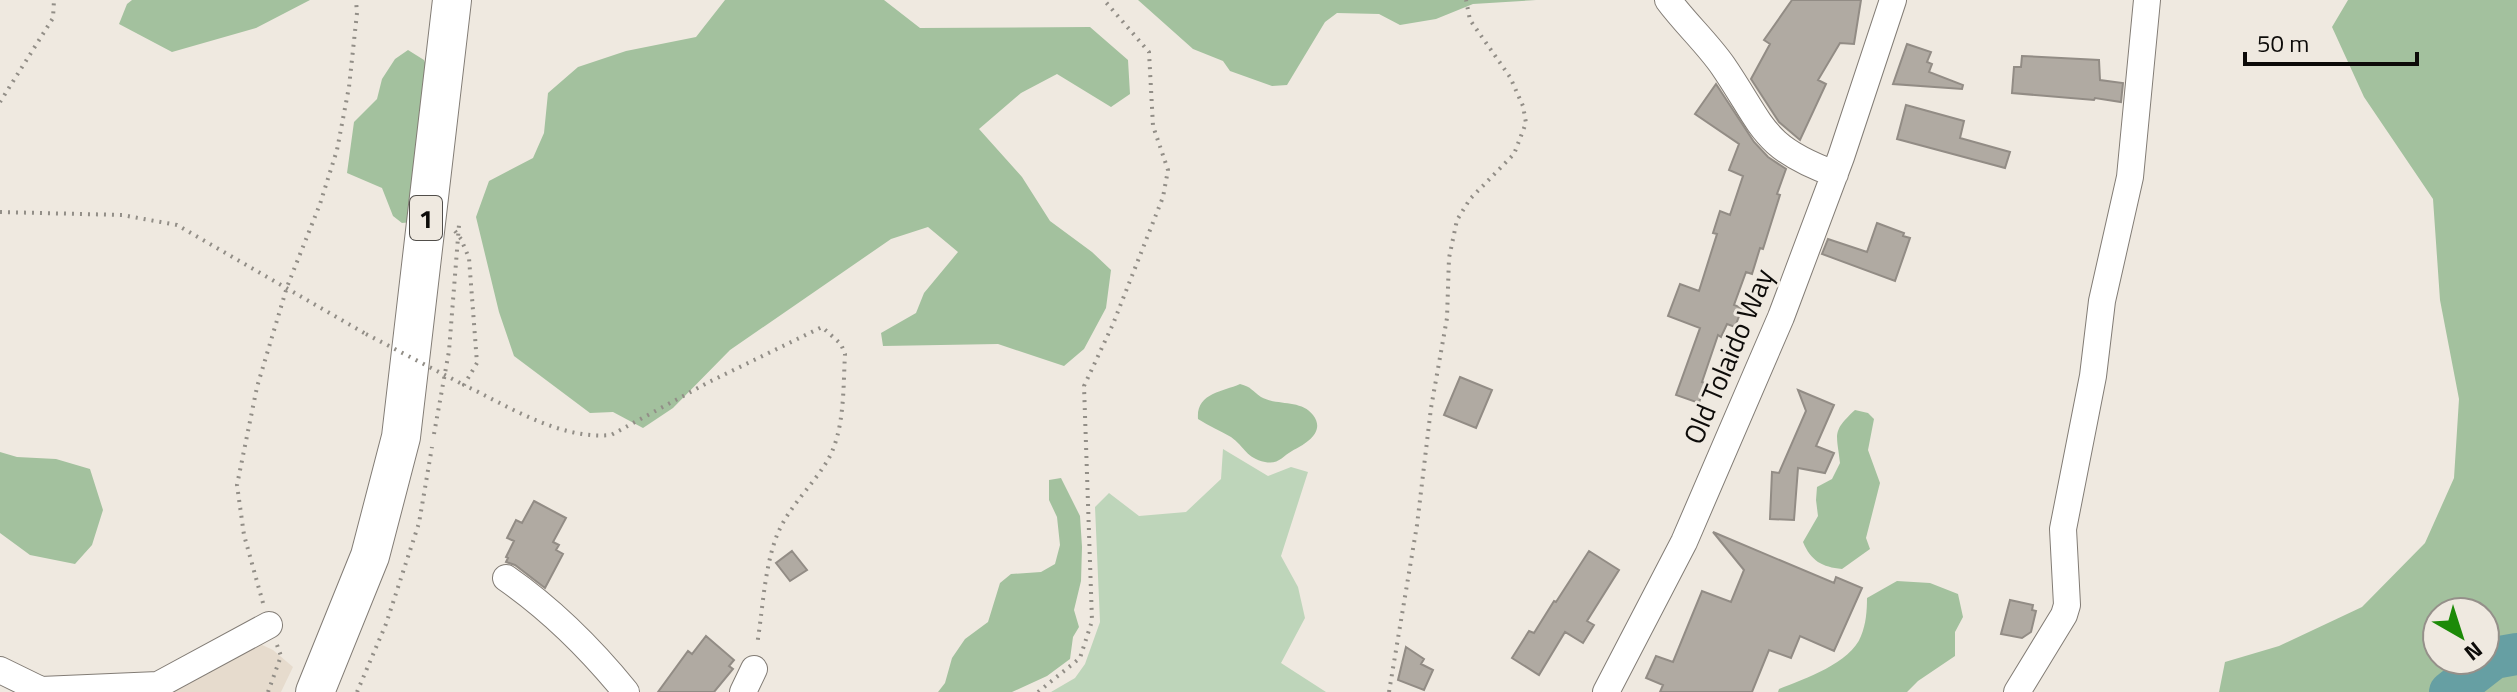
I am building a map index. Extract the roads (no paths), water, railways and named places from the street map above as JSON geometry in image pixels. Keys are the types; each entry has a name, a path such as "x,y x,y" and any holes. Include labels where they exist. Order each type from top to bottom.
{"highway":[{"name":"1","path":"315,692 370,556 401,437 452,0"}],"street":[{"path":"1668,0 1723,65 1753,116 1774,142 1805,163 1835,174"},
{"name":"Old Tolaido Way","path":"1606,692 1684,542 1781,317 1835,174 1893,0"},
{"path":"1884,33 1912,0"},
{"path":"2017,692 2067,605 2063,529 2093,376 2102,301 2130,177 2147,0"},
{"path":"506,578 588,647 626,692"},
{"path":"0,670 41,690 158,685 269,625"}],"waterway":[{"path":"2450,692 2494,658 2517,654"}]}
